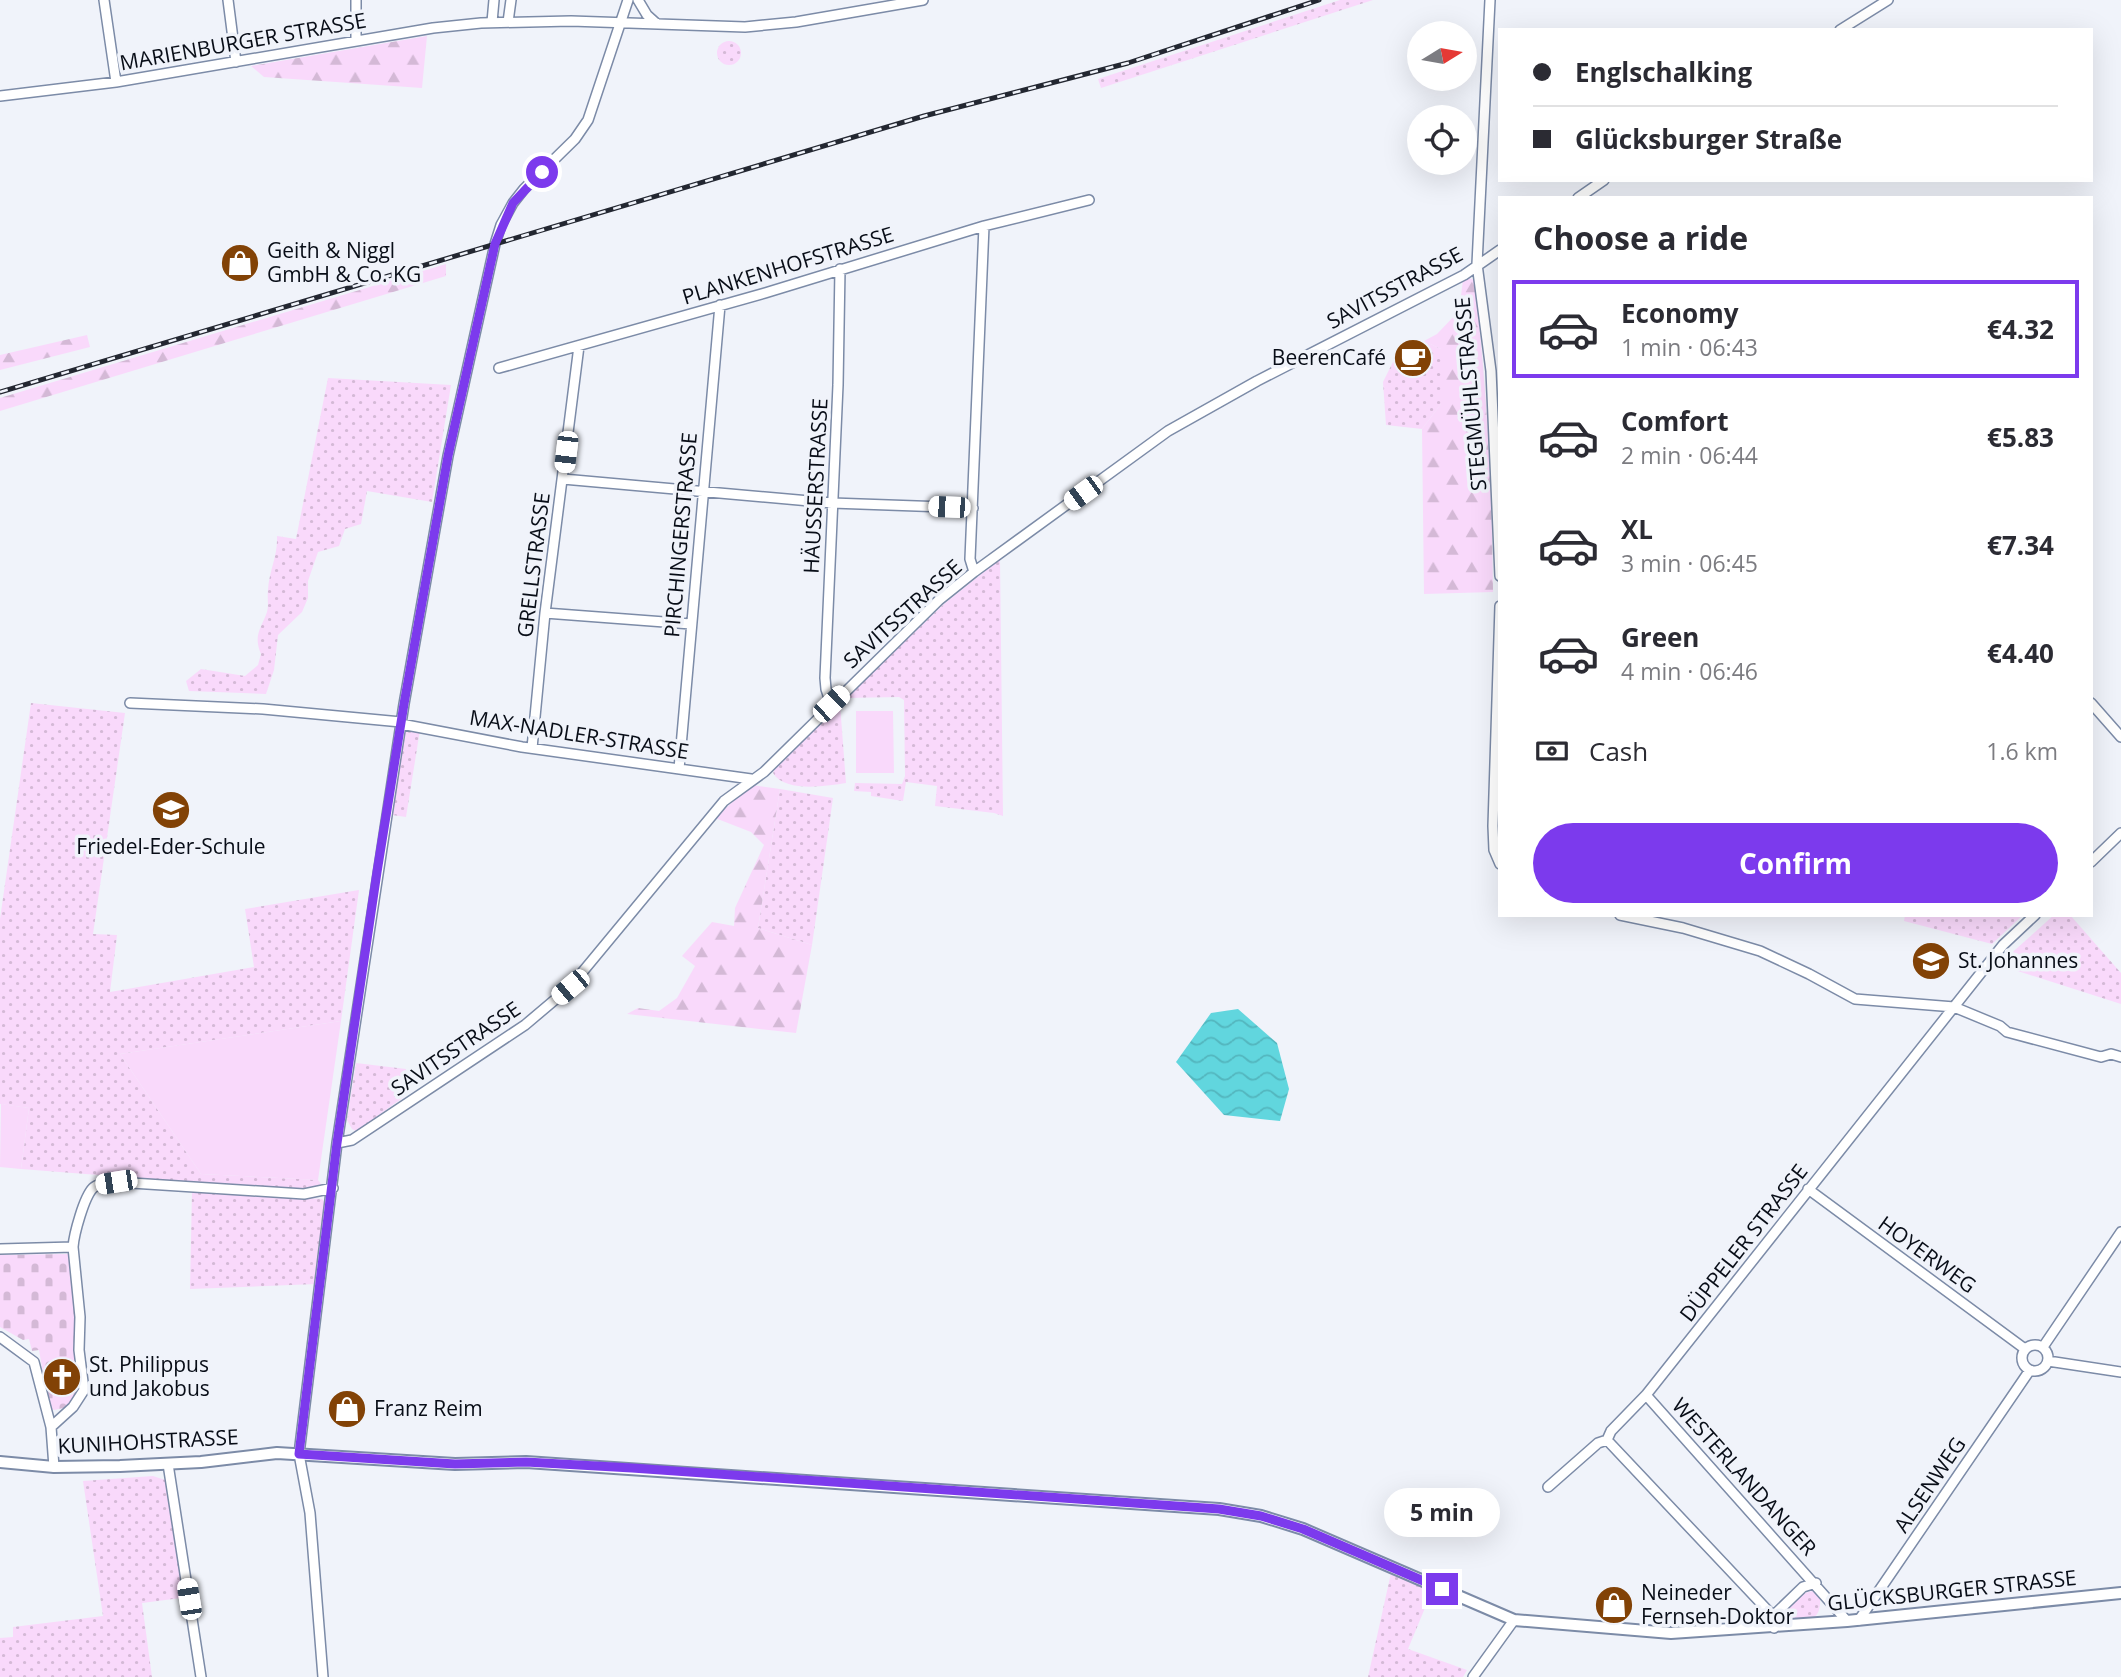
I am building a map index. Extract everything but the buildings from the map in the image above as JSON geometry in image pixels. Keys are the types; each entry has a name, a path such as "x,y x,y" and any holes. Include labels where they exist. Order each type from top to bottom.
{"street":[{"path":"104,0 116,82"},
{"path":"228,0 236,62"},
{"path":"356,0 356,41"},
{"path":"492,22 494,0"},
{"path":"508,22 511,0"},
{"path":"323,1677 310,1513 299,1454 337,1143 401,723 448,456 495,244 513,203 575,139 588,120 628,0"},
{"path":"638,0 647,15 659,25"},
{"name":"MARIENBURGER STRASSE","path":"0,96 116,82 356,41 492,22 571,21 772,26 923,0"},
{"name":"STEGMÜHLSTRASSE","path":"1490,0 1477,264 1491,371 1498,530"},
{"path":"1843,28 1888,0"},
{"path":"1581,196 1601,182"},
{"name":"PLANKENHOFSTRASSE","path":"499,368 984,226 1089,200"},
{"path":"974,572 970,559 984,226"},
{"name":"SAVITSSTRASSE","path":"337,1143 352,1140 525,1025 570,987 724,801 764,772 939,600 974,572 1168,432 1257,381 1464,275 1498,251"},
{"name":"HÄUSSERSTRASSE","path":"831,704 825,678 840,269"},
{"name":"PIRCHINGERSTRASSE","path":"679,769 720,305"},
{"name":"GRELLSTRASSE","path":"532,748 545,613 579,346"},
{"path":"563,479 832,503 973,508"},
{"path":"545,613 691,624"},
{"path":"1498,669 1493,826 1494,850 1498,859"},
{"name":"MAX-NADLER-STRASSE","path":"130,703 263,709 401,723 532,748 751,779"},
{"path":"2093,705 2120,734"},
{"path":"2093,860 2121,833"},
{"path":"1630,917 1684,928 1760,951 1854,999 1954,1007 2000,1026 2007,1032 2101,1056 2121,1056"},
{"name":"DÜPPELER STRASSE","path":"1548,1488 1598,1443 1607,1440 1611,1431 1646,1395 2003,945 2033,917"},
{"path":"51,1427 73,1407 84,1390 73,1247 78,1220 92,1188 99,1184 116,1182 304,1194 333,1188"},
{"name":"HOYERWEG","path":"1808,1189 2025,1349"},
{"path":"2043,1347 2121,1232"},
{"path":"0,1249 73,1247"},
{"path":"0,1337 34,1362 51,1427 54,1467"},
{"path":"2030,1370 2022,1361 2025,1349 2036,1344 2048,1353 2048,1361 2121,1371"},
{"name":"ALSENWEG","path":"1853,1621 2030,1370 2041,1370 2048,1361"},
{"name":"WESTERLANDANGER","path":"1646,1395 1815,1583 1853,1621"},
{"path":"1607,1440 1773,1622"},
{"name":"KUNIHOHSTRASSE","path":"0,1462 54,1467 167,1464 277,1453 299,1454"},
{"name":"GLÜCKSBURGER STRASSE","path":"299,1454 455,1464 526,1462 632,1468 1219,1509 1261,1516 1303,1529 1514,1620 1671,1633 1773,1622 1853,1621 2121,1593"},
{"path":"167,1464 201,1677"},
{"name":"WESTERLANDANGER","path":"1773,1622 1803,1587 1815,1583"},
{"path":"1473,1677 1514,1620"}],"green space":[{"path":"1340,0 1373,0 1101,88 1098,79"},
{"path":"427,36 422,88 264,77 251,66"},
{"path":"729,41 738,44 741,53 738,62 729,65 720,62 717,53 720,44"},
{"path":"446,264 446,276 0,411 0,398"},
{"path":"1463,280 1474,280 1485,397 1493,592 1424,594 1422,429 1441,404 1441,349 1424,341 1437,334 1459,311"},
{"path":"87,335 90,347 0,370 0,355"},
{"path":"1424,341 1441,349 1441,404 1422,429 1386,425 1383,382 1403,342 1415,348"},
{"path":"328,378 451,385 432,502 367,491 361,524 345,529 339,546 318,552 308,581 308,598 302,612 278,635 274,670 266,694 189,691 186,681 201,669 245,676 258,665 261,654 258,637 268,609 269,583 277,536 296,539"},
{"path":"1000,559 1003,816 935,806 937,786 906,782 903,801 871,796 871,792 854,791 855,783 902,784 905,776 904,700 899,697 846,698 944,604"},
{"path":"31,703 125,713 93,934 117,935 110,992 254,967 245,909 359,890 341,1021 120,1054 201,1174 318,1180 321,1184 304,1191 21,1169 29,1108 0,1104 0,919"},
{"path":"840,704 846,783 807,787 779,779 773,773 775,769"},
{"path":"856,711 893,711 894,773 856,773"},
{"path":"405,728 420,730 406,817 392,815"},
{"path":"751,785 780,789 758,928 812,945 796,1033 627,1014 638,1008 659,1011 677,998 695,966 682,956 712,922 734,926 735,908 764,845 751,832 715,818"},
{"path":"780,789 833,798 812,945 758,928"},
{"path":"1905,917 2021,917 1992,944 1904,921"},
{"path":"2052,917 2072,917 2121,973 2121,1004 2002,966 2006,958"},
{"path":"341,1021 318,1180 201,1174 120,1054"},
{"path":"356,1063 406,1069 404,1097 356,1131 347,1120"},
{"path":"1,1104 29,1108 21,1169 0,1167"},
{"path":"192,1191 322,1199 327,1205 316,1284 190,1289"},
{"path":"70,1254 81,1388 68,1407 54,1410 49,1407 39,1350 32,1351 29,1339 23,1340 0,1327 0,1255"},
{"path":"153,1476 165,1480 170,1487 186,1589 181,1598 142,1603 152,1677 0,1677 0,1638 13,1637 13,1627 103,1616 83,1481"},
{"path":"1391,1573 1432,1591 1408,1649 1467,1670 1463,1677 1368,1677"},
{"path":"1813,1591 1820,1599 1818,1613 1806,1620 1787,1620 1786,1613 1795,1600"}],"water":[{"path":"1238,1009 1277,1043 1289,1089 1280,1121 1224,1115 1176,1062 1211,1013"}],"railway":[{"path":"0,392 924,116 1128,63 1319,0"}],"place":[{"name":"Geith & Niggl GmbH & Co. KG","path":"240,263"},
{"name":"BeerenCafé","path":"1413,358"},
{"name":"Friedel-Eder-Schule","path":"171,810"},
{"name":"St. Johannes","path":"1931,961"},
{"name":"St. Philippus und Jakobus","path":"62,1377"},
{"name":"Franz Reim","path":"347,1409"},
{"name":"Neineder Fernseh-Doktor","path":"1614,1605"}],"route":[{"path":"542,172 513,203 501,225 466,365 448,456 377,872 337,1143 299,1454 455,1464 526,1462 632,1468 1219,1509 1261,1516 1303,1529 1442,1589"}]}
